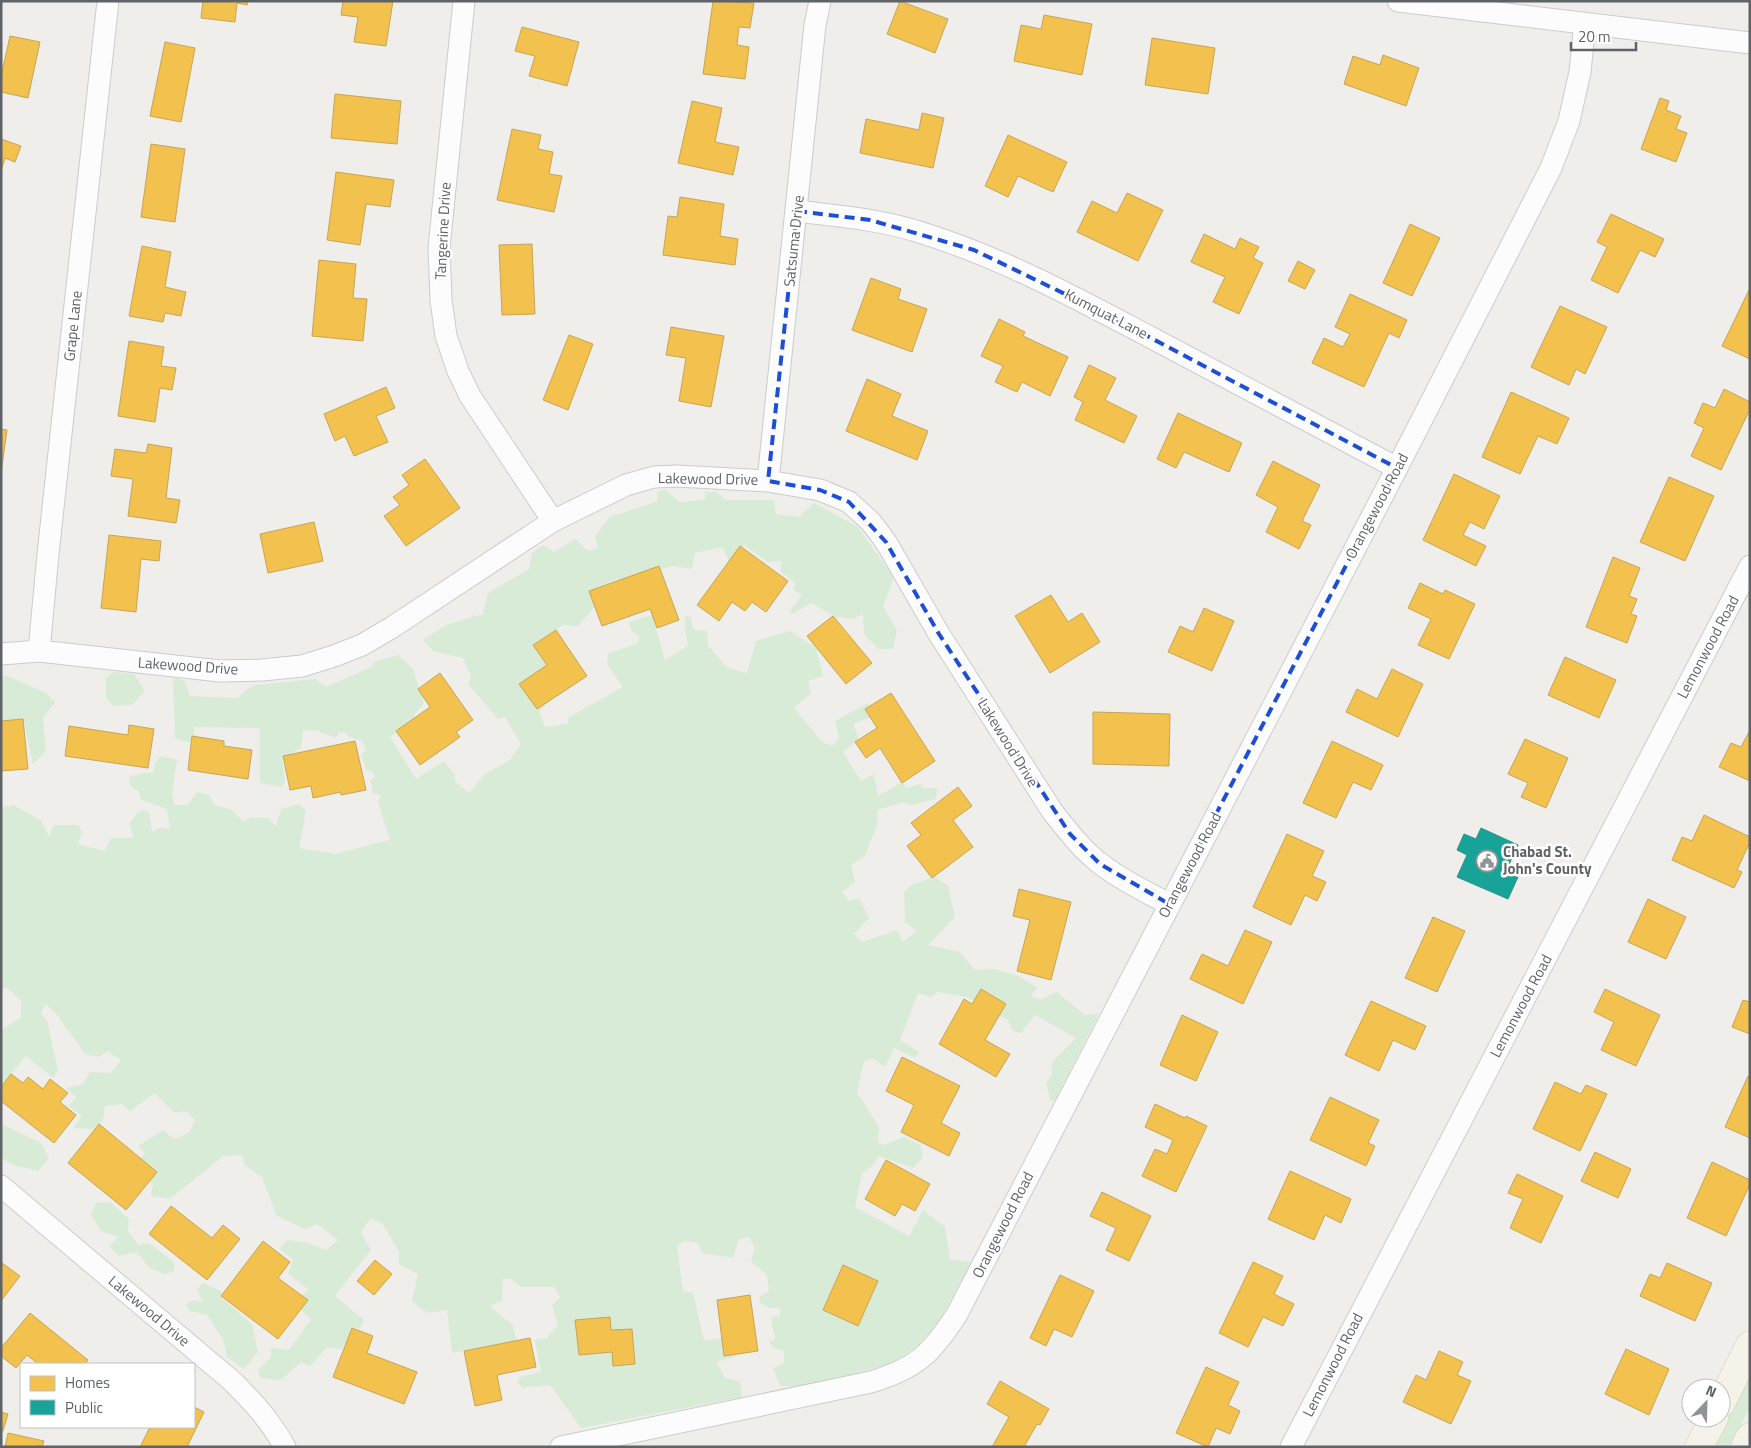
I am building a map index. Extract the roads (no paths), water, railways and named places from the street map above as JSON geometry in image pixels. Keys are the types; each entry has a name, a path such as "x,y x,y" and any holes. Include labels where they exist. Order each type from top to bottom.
{"main road":[{"path":"1731,1383 1750,1345"},
{"path":"1699,1447 1709,1428"},
{"path":"1745,1447 1750,1437"}],"street":[{"name":"Grape Lane","path":"39,651 108,1"},
{"name":"Tangerine Drive","path":"464,1 439,248 440,300 446,336 458,371 470,396 553,521"},
{"name":"Satsuma Drive","path":"768,481 815,25 820,1"},
{"path":"1398,1 1750,43"},
{"name":"Orangewood Road","path":"561,1447 871,1382 896,1374 920,1359 940,1340 957,1314 1551,168 1569,121 1576,92 1585,23"},
{"name":"Kumquat Lane","path":"797,211 870,220 915,230 1017,268 1397,468"},
{"name":"Lakewood Drive","path":"1,654 39,651 220,671 262,670 302,666 362,645 553,521 626,485 654,477 677,476 768,481 820,490 849,502 871,522 886,542 939,634 1052,811 1070,834 1100,864 1128,883 1169,904"},
{"name":"Lemonwood Road","path":"1291,1447 1750,566"},
{"name":"Lakewood Drive","path":"1,1186 232,1381 258,1406 275,1429 285,1447"}],"place":[{"name":"Chabad St. John's County","path":"1487,861"}]}
